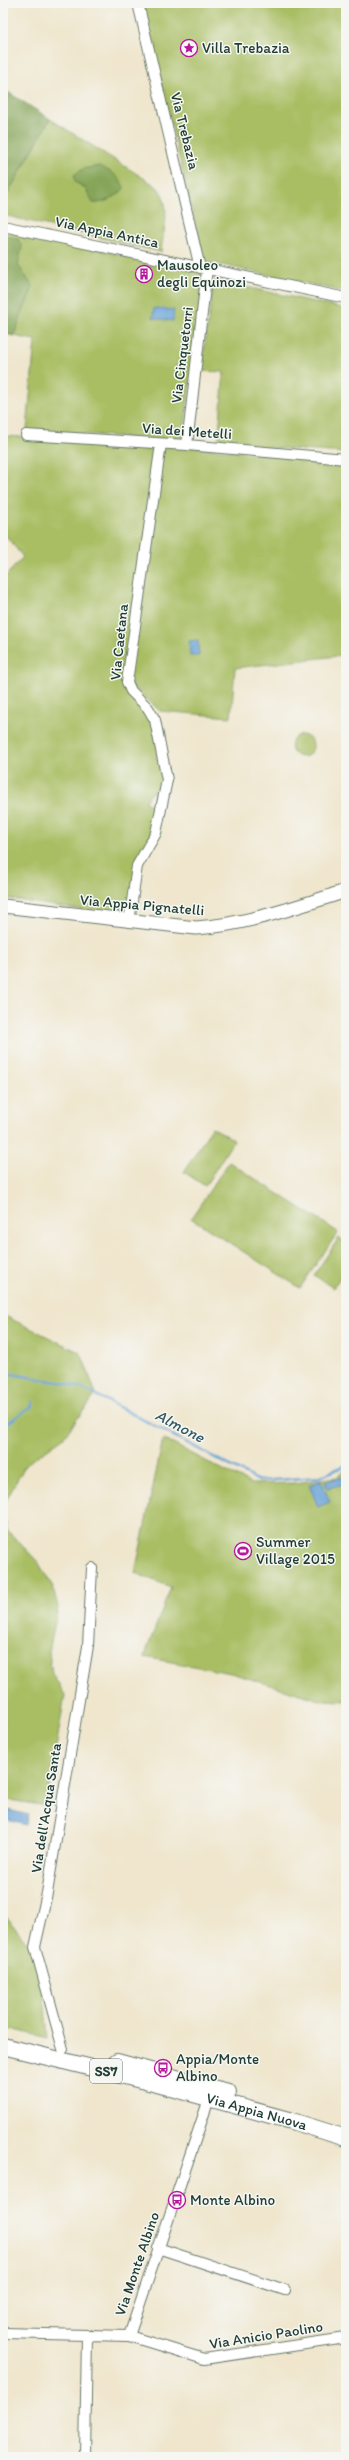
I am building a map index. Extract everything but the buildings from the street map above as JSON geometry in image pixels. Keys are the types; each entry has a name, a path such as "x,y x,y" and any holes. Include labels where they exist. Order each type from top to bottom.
{"main road":[{"name":"Via Appia Nuova","path":"3,2035 63,2048 211,2093 346,2138"},
{"name":"Via Appia Nuova","path":"3,2046 211,2093 346,2127"}],"street":[{"name":"Via Trebazia","path":"138,3 204,268"},
{"name":"Via Appia Antica","path":"3,226 346,298"},
{"name":"Via Cinquetorri","path":"186,445 204,268"},
{"name":"Via dei Metelli","path":"26,436 186,445 346,459"},
{"name":"Via Caetana","path":"130,922 137,866 156,833 166,785 166,769 155,720 150,710 131,691 127,682 162,444"},
{"name":"Via Appia Pignatelli","path":"3,906 130,922 196,928 225,926 261,918 346,891"},
{"name":"Via dell'Acqua Santa","path":"63,2048 35,1947 47,1893 88,1646 92,1568"},
{"name":"Via Monte Albino","path":"129,2336 211,2093"},
{"path":"158,2248 285,2290"},
{"name":"Via Anicio Paolino","path":"3,2333 129,2336 204,2359 346,2338"},
{"path":"85,2457 87,2335"}],"green space":[{"path":"142,3 346,3 346,292 204,261"},
{"path":"3,89 50,119 3,202 8,150 3,147"},
{"path":"50,119 156,186 161,193 166,209 161,252 3,215 3,202"},
{"path":"99,166 117,177 124,188 110,199 93,203 85,188 75,182 74,175 83,169"},
{"path":"3,229 204,273 183,441 27,430 35,340 3,334"},
{"path":"3,235 18,239 22,247 18,265 33,287 14,335 3,333"},
{"path":"214,280 346,309 346,453 218,444 224,372 201,371"},
{"path":"3,436 161,444 346,462 346,655 235,668 231,717 160,711 130,684 157,730 167,780 150,794 145,802 158,808 151,840 137,858 128,917 3,898 3,579 23,557 3,532"},
{"path":"302,735 310,738 313,746 310,754 302,757 294,754 291,746 294,738"},
{"path":"212,1127 234,1140 205,1186 184,1172"},
{"path":"229,1162 338,1232 300,1288 191,1218"},
{"path":"339,1238 346,1242 346,1269 333,1288 314,1275"},
{"path":"3,1315 81,1353 96,1394 63,1438 26,1464 3,1506"},
{"name":"Summer Village 2015","path":"163,1439 251,1484 295,1483 337,1477 346,1469 346,1701 320,1700 231,1673 144,1657 171,1587 135,1573"},
{"path":"3,1512 7,1530 38,1562 53,1587 58,1607 49,1652 52,1674 65,1695 46,1806 3,1799"},
{"path":"3,1913 29,1945 42,1977 48,2038 3,2027"}],"water":[{"path":"154,308 174,310 173,321 153,318"},
{"path":"198,640 199,656 190,656 189,641"},
{"path":"343,1477 345,1484 327,1488 325,1481"},
{"path":"321,1480 330,1502 318,1507 309,1485"},
{"path":"4,1809 29,1815 26,1825 3,1819"}],"waterway":[{"name":"Almone","path":"3,1375 12,1374 69,1384 85,1389 259,1481 320,1477 346,1465"},
{"path":"3,1426 31,1407 33,1401"}],"place":[{"name":"Villa Trebazia","path":"189,48"},
{"name":"Mausoleo degli Equinozi","path":"144,274"},
{"name":"Summer Village 2015","path":"243,1551"},
{"name":"Appia/Monte Albino","path":"163,2068"},
{"name":"Monte Albino","path":"177,2200"}]}
